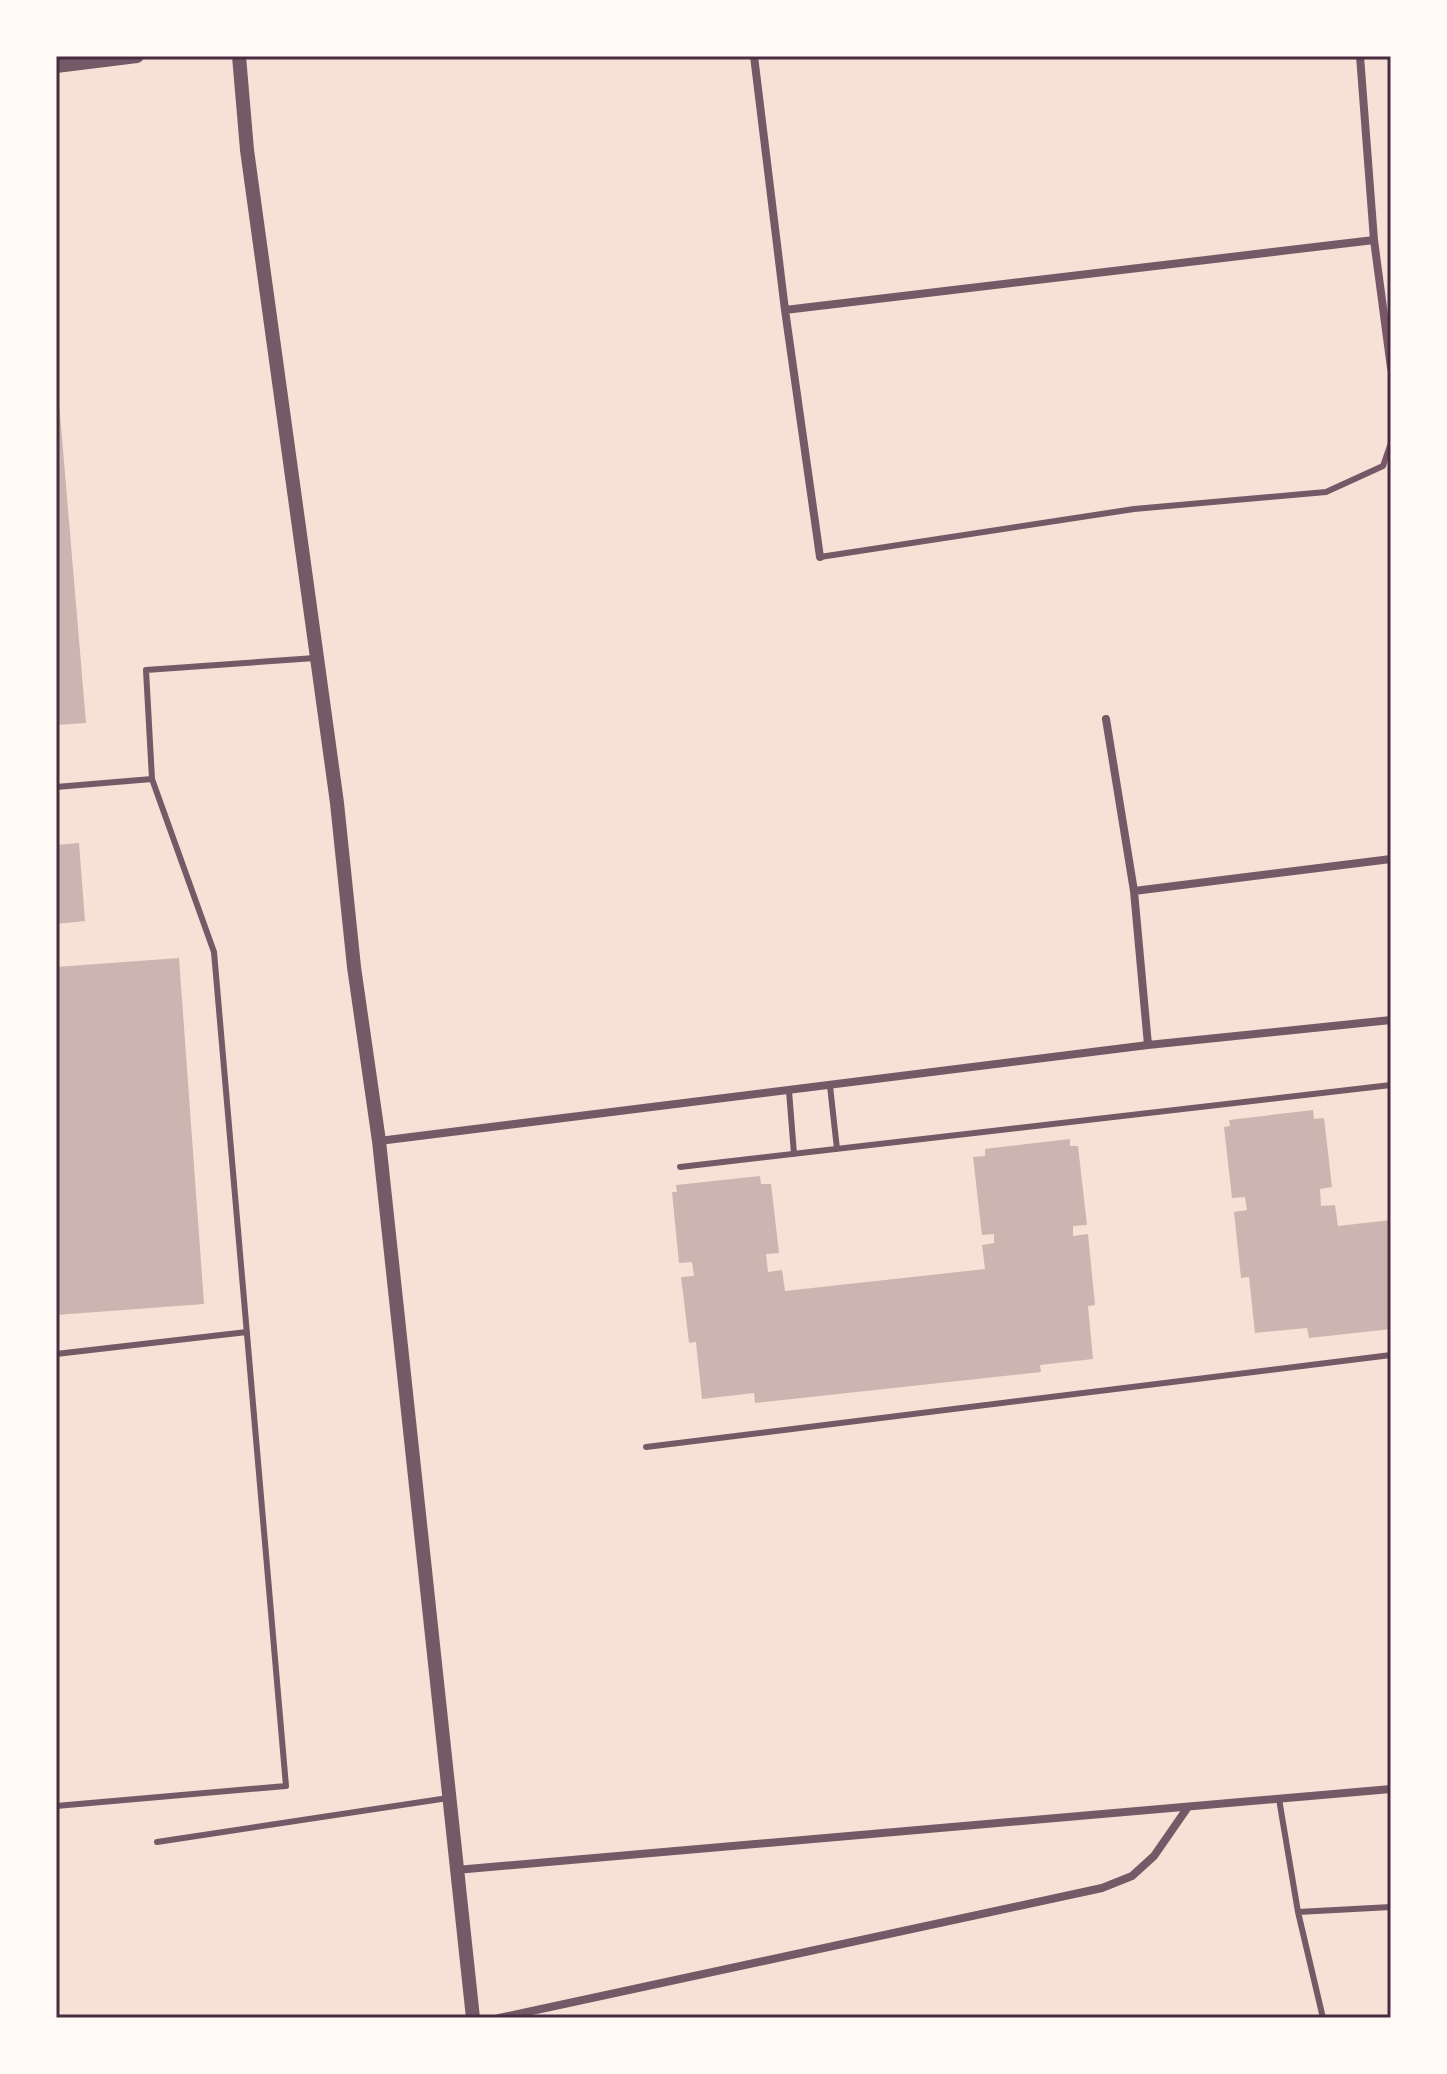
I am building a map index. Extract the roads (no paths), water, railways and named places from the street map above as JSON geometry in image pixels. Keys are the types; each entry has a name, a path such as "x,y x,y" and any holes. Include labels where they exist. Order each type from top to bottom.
{"street":[{"path":"56,66 137,56"},
{"path":"239,56 247,150 337,803 354,967 379,1141 473,2018"},
{"path":"754,56 785,310 820,557"},
{"path":"1360,56 1374,240 1391,368"},
{"path":"785,310 1374,240"},
{"path":"1106,719 1134,891 1148,1045"},
{"path":"1134,891 1391,859"},
{"path":"379,1141 1148,1045 1391,1020"},
{"path":"456,1870 1391,1789"},
{"path":"499,2018 1102,1888 1132,1876 1154,1856 1188,1807"}],"lane":[{"path":"820,557 1134,509 1326,492 1383,466 1391,443"},
{"path":"56,1806 286,1786 214,952 152,779 146,670 315,658"},
{"path":"56,787 152,779"},
{"path":"680,1167 1391,1085"},
{"path":"830,1086 837,1149"},
{"path":"789,1091 794,1154"},
{"path":"56,1354 247,1332"},
{"path":"646,1447 1391,1355"},
{"path":"157,1842 448,1798"},
{"path":"1279,1799 1298,1912 1323,2018"},
{"path":"1298,1912 1391,1907"}]}
